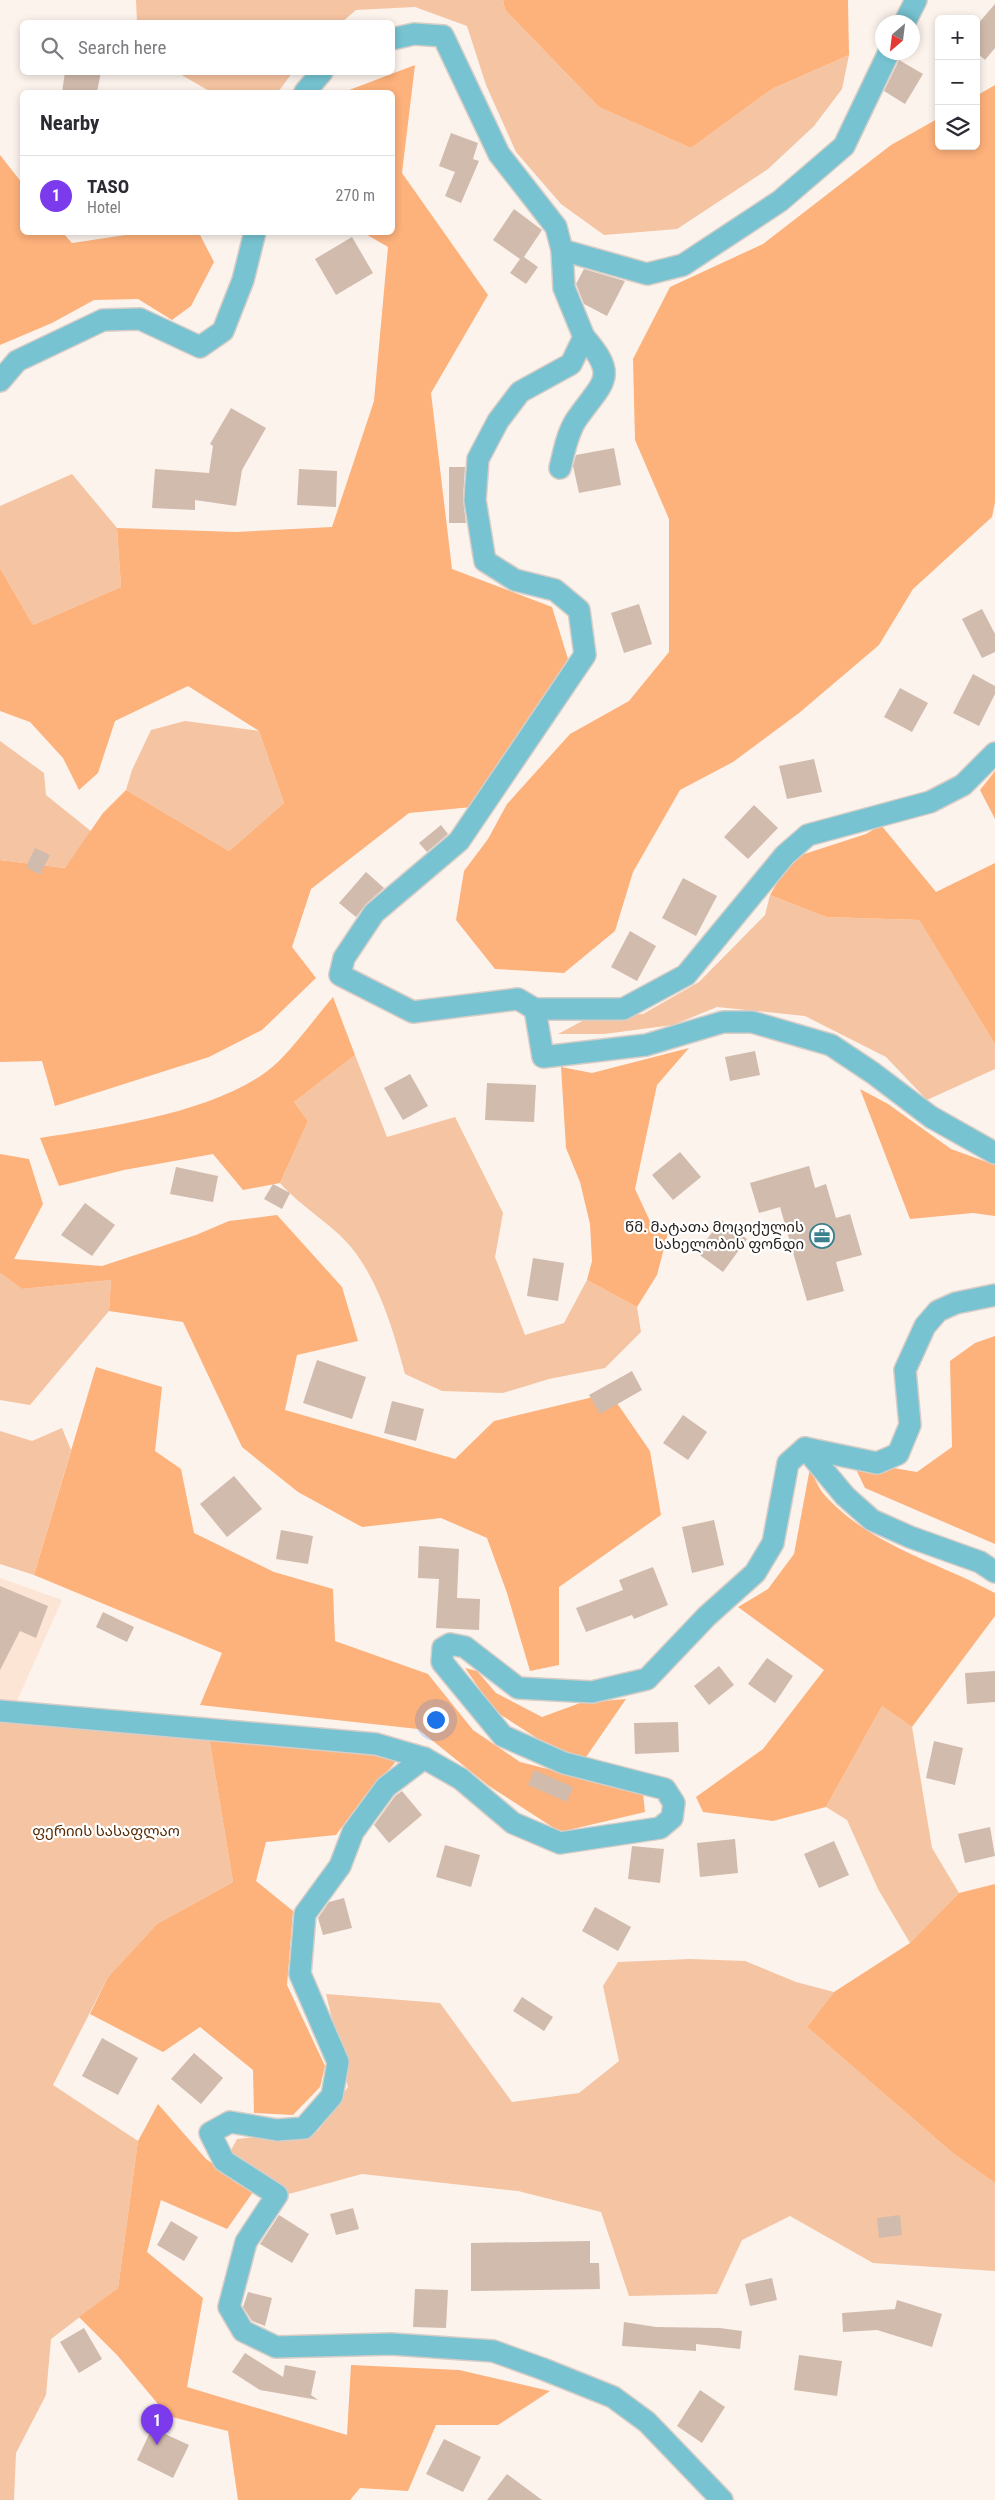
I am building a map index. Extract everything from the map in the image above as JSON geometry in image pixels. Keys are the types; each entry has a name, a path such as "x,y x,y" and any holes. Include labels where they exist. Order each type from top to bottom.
{"street":[{"path":"908,15 916,0"},
{"path":"395,38 414,34 443,36 499,154 556,227 562,250 564,288 584,337 600,355 605,371 601,388 576,420 568,435 560,468"},
{"path":"562,250 647,274 683,265 780,202 844,146 885,60"},
{"path":"307,90 319,75"},
{"path":"0,381 17,361 103,320 140,319 200,347 223,331 243,280 254,235"},
{"path":"584,337 572,364 520,392 498,421 478,460 475,500 485,561 515,580 555,590 579,610 585,655 460,841 374,913 344,958 340,975 413,1012 518,999 534,1009 623,1009 686,975 784,855 808,835 930,802 963,785 995,753"},
{"path":"534,1009 543,1057 646,1045 723,1022 752,1022 831,1045 873,1072 931,1118 995,1153"},
{"path":"805,1448 877,1462 898,1454 910,1425 905,1370 925,1326 938,1311 956,1303 995,1295"},
{"path":"805,1448 845,1496 872,1520 910,1537 980,1562 995,1572"},
{"path":"0,1711 376,1744 424,1758 461,1779 513,1823 560,1843 660,1828 672,1818 674,1803 665,1789 564,1764 503,1736 442,1662 443,1648 450,1644 465,1647 518,1688 592,1692 647,1678 707,1616 755,1573 773,1543 788,1463 805,1448"},
{"path":"424,1758 386,1787 353,1832 340,1866 305,1914 300,1974 338,2062 332,2096 304,2128 277,2130 230,2122 210,2133 224,2161 276,2195 246,2242 229,2306 243,2331 276,2347 391,2344 493,2351 613,2397 647,2422 722,2500"}],"shaded area":[{"path":"503,0 848,0 849,55 772,89 691,148 599,107 505,10"},
{"path":"415,65 402,173 488,295 431,393 452,569 552,607 568,659 514,746 472,807 409,813 311,889 292,947 316,978 262,1030 209,1057 55,1106 42,1061 0,1062 0,860 65,868 103,813 126,790 229,851 284,803 259,731 188,686 115,721 98,773 79,790 63,758 30,722 0,711 0,568 33,625 121,587 117,528 236,532 332,527 374,401 388,247 367,235 395,235 395,90 349,90 389,75 395,75 395,73"},
{"path":"995,85 995,502 992,517 913,589 879,645 799,713 733,762 680,790 633,872 615,931 564,973 495,969 456,920 464,871 488,839 507,804 570,734 629,701 669,652 669,519 635,440 633,359 670,287 763,244 891,145 935,120 935,150 980,150 980,94"},
{"path":"0,155 20,180 20,235 65,235 72,243 126,235 200,235 214,262 191,306 172,320 138,299 94,300 52,323 0,345"},
{"path":"995,771 995,819 980,790"},
{"path":"881,825 936,892 995,863 995,1044 919,920 826,917 770,895 792,858 866,834"},
{"path":"333,997 355,1055 294,1102 308,1121 280,1183 243,1190 213,1154 124,1170 59,1186 40,1138 133,1122 167,1114 230,1093 257,1078 279,1061"},
{"path":"689,1048 657,1085 635,1189 655,1232 668,1233 657,1275 637,1307 587,1280 592,1261 590,1224 580,1182 566,1148 561,1067 592,1073"},
{"path":"860,1089 888,1104 951,1149 995,1165 995,1216 973,1213 910,1219"},
{"path":"0,1154 29,1159 43,1204 14,1259 102,1266 196,1235 229,1221 277,1215 342,1287 358,1341 297,1355 285,1410 455,1459 494,1421 610,1393 650,1451 661,1515 559,1587 559,1665 530,1671 507,1593 487,1538 441,1518 362,1527 298,1492 242,1447 183,1322 109,1311 111,1280 22,1289 0,1273"},
{"path":"995,1336 995,1544 865,1488 852,1461 917,1472 952,1447 950,1361 975,1343"},
{"path":"96,1367 162,1387 155,1451 181,1469 194,1533 274,1572 333,1589 335,1641 428,1674 473,1730 520,1762 643,1793 645,1812 560,1832 489,1786 418,1729 200,1705 222,1653 34,1575"},
{"path":"810,1468 822,1492 859,1525 903,1550 995,1593 995,1616 912,1727 882,1706 826,1807 773,1821 703,1812 696,1797 763,1749 824,1670 738,1607 768,1589 794,1554"},
{"path":"0,1578 62,1600 17,1701 0,1700"},
{"path":"465,1668 477,1671 496,1693 542,1717 580,1703 626,1699 584,1760 543,1742 495,1711"},
{"path":"208,1731 399,1754 394,1764 364,1797 336,1835 266,1842 256,1881 293,1911 287,1985 325,2066 320,2087 293,2115 254,2113 253,2070 200,2027 163,2052 90,2014 108,1977 157,1924 233,1882"},
{"path":"995,1884 995,2183 954,2154 807,2027 834,1992 910,1943 959,1893"},
{"path":"158,2104 206,2159 253,2192 227,2229 161,2200 147,2252 203,2298 187,2387 347,2435 351,2365 459,2370 550,2391 498,2425 436,2425 408,2491 360,2488 350,2500 238,2500 228,2431 168,2416 117,2355 79,2317 118,2288 138,2141"}],"green space":[{"path":"136,0 503,0 505,10 599,107 691,148 772,89 849,55 842,89 814,126 768,169 677,229 604,235 561,204 516,152 486,85 467,26 415,7 356,10 344,20 137,20"},
{"path":"181,75 291,75 279,90 208,90"},
{"path":"72,474 117,528 121,587 33,625 0,568 0,506"},
{"path":"185,721 259,731 284,803 229,851 126,790 132,770 151,730"},
{"path":"0,741 44,773 46,795 92,832 65,868 0,860"},
{"path":"770,895 826,917 919,920 995,1044 995,1069 927,1100 886,1057 805,1016 717,1007 673,1025 604,1034 558,1034 586,1019 643,1014 699,982 765,915"},
{"path":"355,1055 387,1137 455,1117 503,1213 495,1257 525,1335 564,1323 587,1280 637,1307 641,1332 605,1368 549,1379 503,1393 442,1391 405,1374 396,1341 378,1291 361,1261 343,1239 280,1183 308,1121 294,1102"},
{"path":"0,1273 22,1289 111,1280 109,1311 30,1405 0,1400"},
{"path":"62,1428 71,1450 34,1575 0,1564 0,1431 32,1441"},
{"path":"882,1706 912,1727 932,1848 959,1893 910,1943 878,1889 847,1820 826,1807"},
{"name":"ფერიის სასაფლაო","path":"0,1716 208,1731 233,1882 157,1924 108,1977 53,2085 138,2141 118,2288 51,2339 46,2395 16,2453 14,2500 0,2500"},
{"path":"690,1959 745,1961 796,1982 834,1992 807,2027 954,2154 995,2183 995,2271 873,2263 790,2216 742,2240 717,2294 629,2296 601,2212 518,2191 362,2174 285,2195 230,2152 237,2139 318,2131 348,2087 326,1994 440,2003 512,2102 579,2093 619,2061 603,1986 618,1962"}],"building":[{"path":"995,4 995,48 985,60 980,56 980,21"},
{"path":"899,60 923,74 905,104 884,91"},
{"path":"65,75 100,75 97,90 62,90"},
{"path":"451,133 478,143 473,159 479,161 461,203 445,196 455,172 439,166"},
{"path":"514,209 542,230 524,257 538,267 526,284 510,273 520,259 493,240"},
{"path":"352,237 373,273 336,295 315,259"},
{"path":"584,269 625,281 607,316 584,304 576,284"},
{"path":"231,408 266,428 242,470 236,506 195,500 195,510 152,508 155,469 209,473 213,446 210,444"},
{"path":"614,448 621,485 579,493 573,466 576,455"},
{"path":"449,467 465,467 463,499 466,523 449,523"},
{"path":"299,469 337,471 336,507 297,505"},
{"path":"639,604 652,644 624,653 611,613"},
{"path":"982,609 995,634 995,652 982,658 962,619"},
{"path":"973,674 995,686 995,694 979,726 953,713"},
{"path":"900,688 928,703 912,732 884,717"},
{"path":"814,759 822,792 787,799 779,766"},
{"path":"754,805 778,828 748,859 724,837"},
{"path":"441,825 448,834 427,852 419,843"},
{"path":"35,848 50,855 40,875 26,867"},
{"path":"366,872 384,888 366,904 356,917 339,903"},
{"path":"683,878 717,896 696,936 662,918"},
{"path":"630,931 656,946 637,981 611,967"},
{"path":"755,1051 760,1075 730,1081 725,1057"},
{"path":"410,1074 428,1106 403,1120 384,1088"},
{"path":"487,1083 536,1085 534,1122 485,1120"},
{"path":"680,1152 701,1177 673,1200 652,1175"},
{"name":"წმ. მატათა მოციქულის სახელობის ფონდი","path":"809,1166 815,1188 826,1184 836,1218 850,1214 862,1255 836,1262 844,1291 807,1301 780,1207 759,1213 750,1183"},
{"path":"176,1167 218,1176 213,1202 170,1194"},
{"path":"273,1184 290,1193 282,1209 264,1199"},
{"path":"85,1203 115,1225 92,1256 61,1235"},
{"path":"721,1220 747,1239 723,1272 697,1253"},
{"path":"533,1258 564,1263 558,1301 527,1296"},
{"path":"317,1360 366,1377 352,1419 303,1403"},
{"path":"632,1371 642,1390 600,1414 589,1395"},
{"path":"392,1401 424,1409 416,1441 384,1433"},
{"path":"683,1415 707,1432 688,1460 663,1443"},
{"path":"234,1476 262,1509 227,1537 200,1504"},
{"path":"714,1520 724,1565 692,1573 682,1527"},
{"path":"281,1530 313,1536 308,1564 276,1559"},
{"path":"419,1546 459,1549 457,1598 480,1599 479,1630 436,1628 439,1579 418,1578"},
{"path":"653,1567 668,1605 634,1619 632,1615 586,1632 576,1608 623,1590 619,1580"},
{"path":"0,1586 48,1606 36,1638 20,1631 0,1670"},
{"path":"103,1612 134,1627 127,1642 96,1627"},
{"path":"767,1658 793,1676 775,1703 748,1684"},
{"path":"719,1666 734,1685 709,1705 694,1686"},
{"path":"995,1671 995,1702 967,1704 965,1673"},
{"path":"678,1722 679,1752 635,1754 634,1723"},
{"path":"934,1741 963,1748 955,1785 926,1778"},
{"path":"534,1770 573,1787 567,1802 528,1785"},
{"path":"402,1791 422,1815 389,1843 374,1825 395,1796"},
{"path":"990,1827 995,1856 965,1863 958,1834"},
{"path":"735,1839 738,1873 700,1877 697,1843"},
{"path":"834,1841 849,1875 819,1888 804,1854"},
{"path":"445,1845 480,1855 471,1887 436,1877"},
{"path":"632,1846 664,1849 660,1883 628,1879"},
{"path":"344,1898 352,1928 323,1935 318,1918 329,1902"},
{"path":"595,1907 631,1927 618,1951 582,1931"},
{"path":"522,1997 553,2017 544,2031 513,2011"},
{"path":"102,2038 138,2058 118,2095 82,2076"},
{"path":"194,2053 223,2078 201,2104 171,2079"},
{"path":"353,2208 359,2229 336,2235 330,2214"},
{"path":"279,2215 309,2234 292,2263 260,2244"},
{"path":"900,2215 902,2235 879,2238 877,2218"},
{"path":"171,2221 198,2237 184,2261 157,2245"},
{"path":"590,2241 590,2263 599,2263 600,2289 471,2291 471,2243"},
{"path":"772,2278 777,2300 750,2306 745,2284"},
{"path":"415,2289 448,2290 446,2328 413,2327"},
{"path":"248,2292 272,2298 265,2326 252,2321 243,2307"},
{"path":"897,2300 942,2314 932,2347 877,2330 843,2332 842,2313 895,2309"},
{"path":"624,2322 656,2327 720,2328 742,2331 740,2349 696,2344 696,2351 622,2346"},
{"path":"84,2328 102,2359 79,2373 60,2342"},
{"path":"245,2353 283,2377 285,2365 316,2371 311,2395 318,2400 260,2390 232,2372"},
{"path":"799,2355 842,2361 837,2396 794,2390"},
{"path":"700,2390 725,2407 702,2443 677,2426"},
{"path":"152,2428 189,2445 173,2478 137,2460"},
{"path":"444,2439 481,2457 463,2492 426,2474"},
{"path":"507,2474 542,2500 487,2500"}],"place":[{"name":"წმ. მატათა მოციქულის სახელობის ფონდი","path":"822,1236"},
{"name":"TASO","path":"157,2445"}]}
